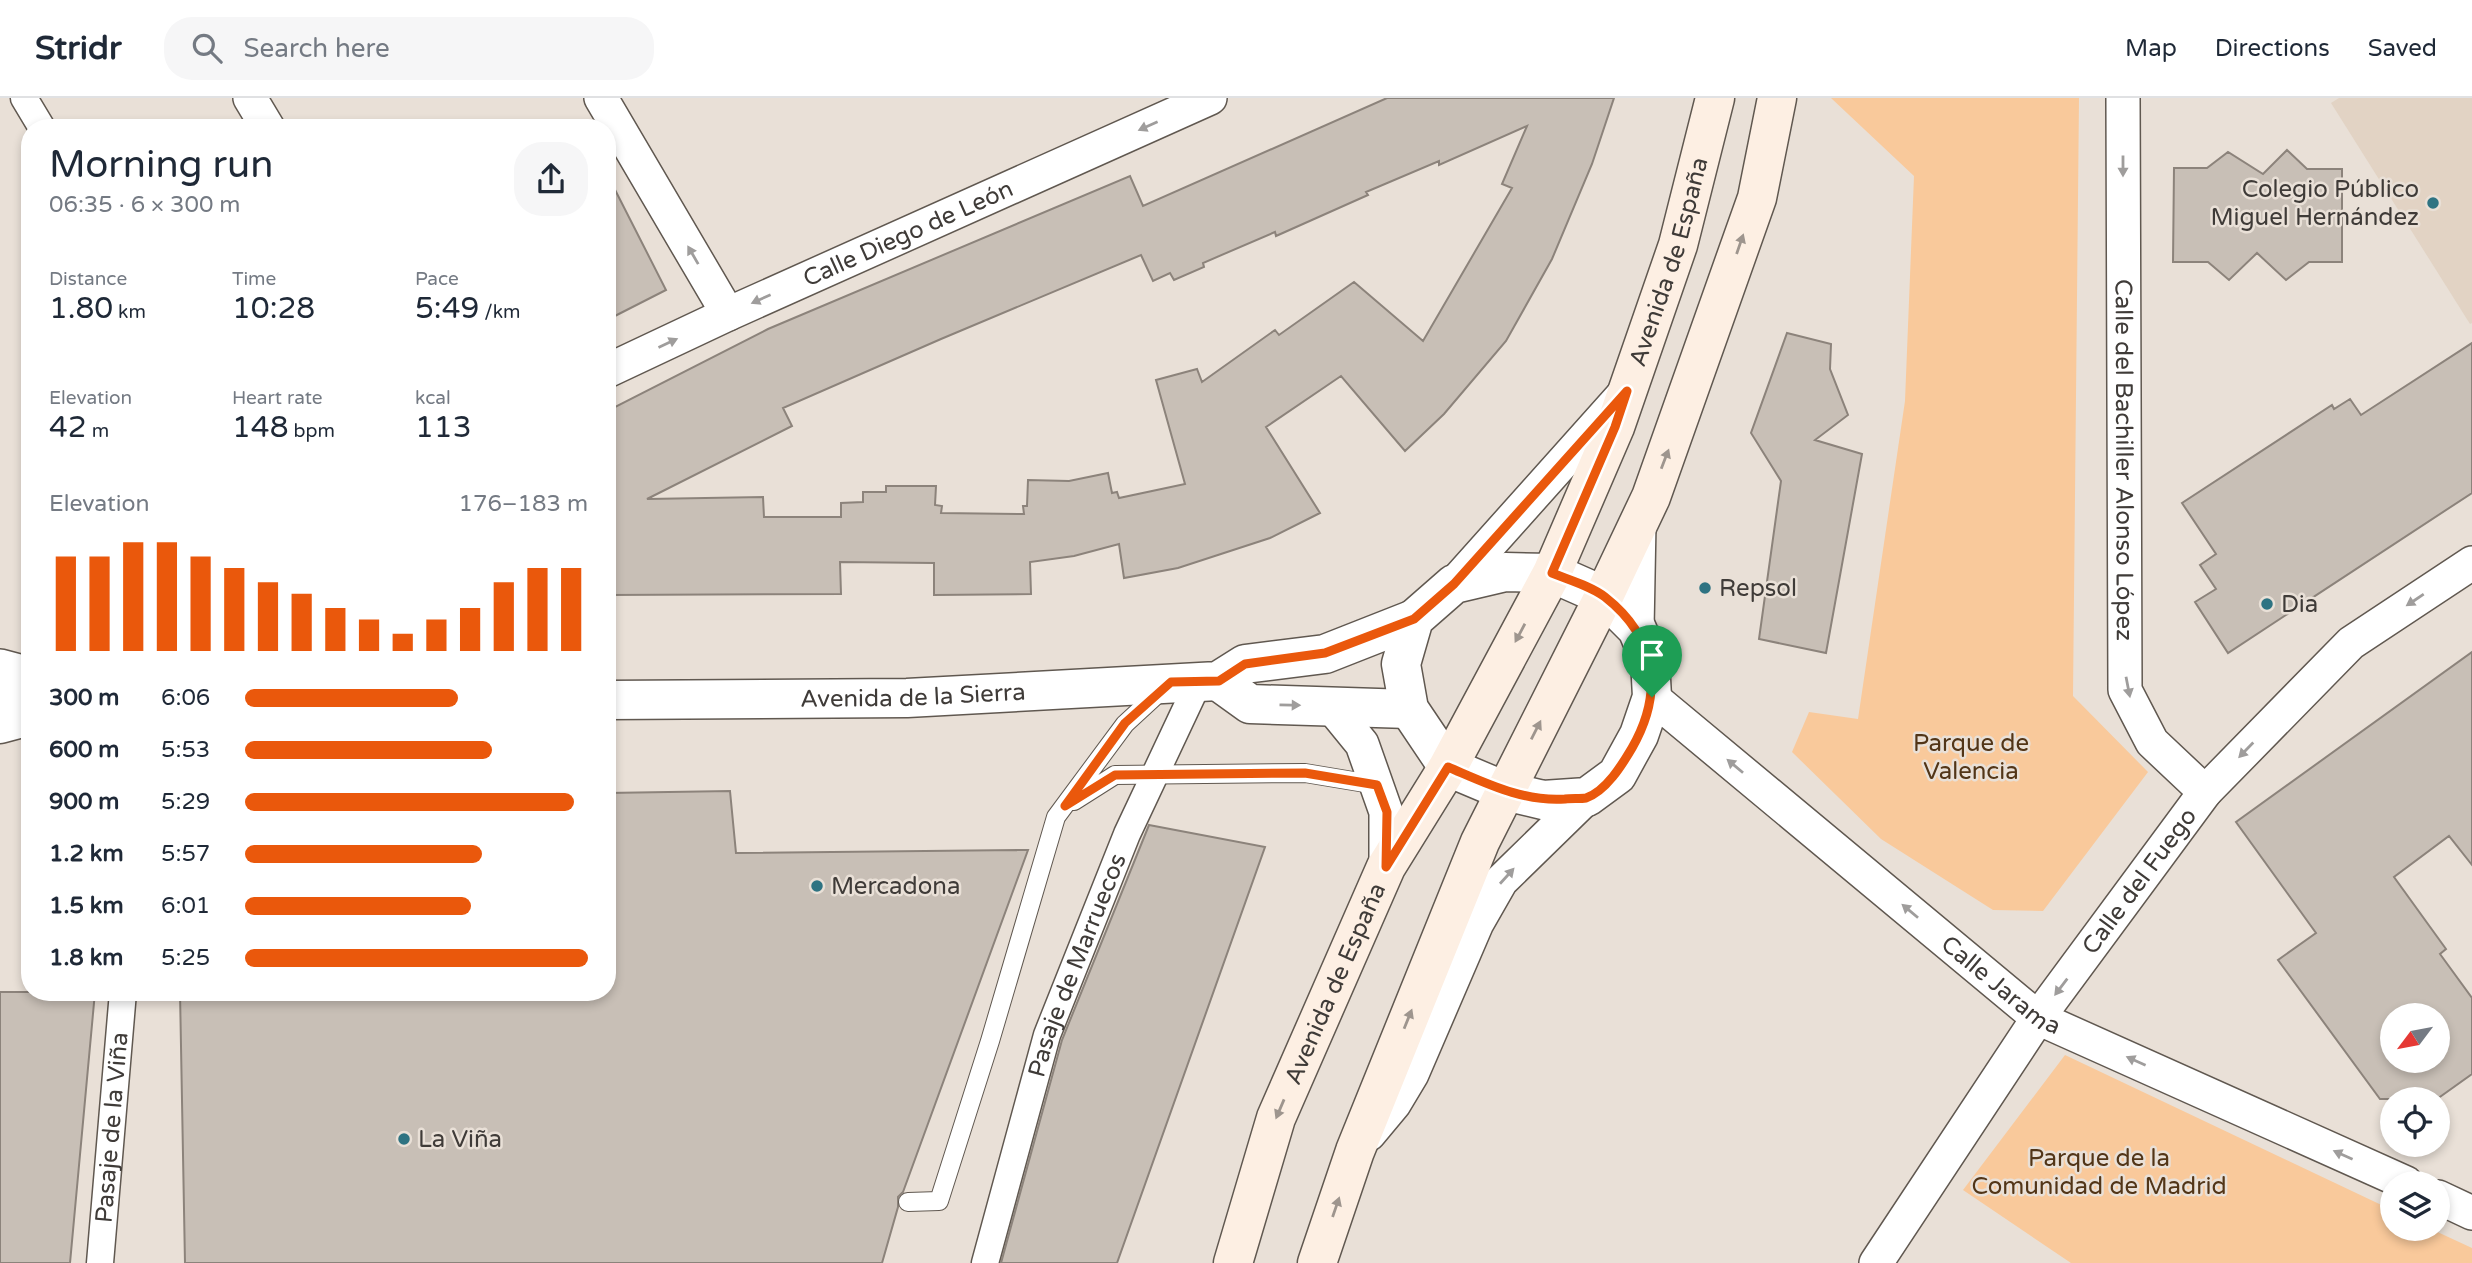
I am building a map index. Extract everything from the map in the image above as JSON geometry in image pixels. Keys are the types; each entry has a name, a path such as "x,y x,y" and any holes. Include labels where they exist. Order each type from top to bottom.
{"main road":[{"name":"Avenida de España","path":"1233,1263 1276,1118 1386,867 1448,767 1552,573 1615,427 1678,245 1716,98"},
{"path":"1317,1263 1355,1151 1480,842 1604,596 1639,522 1677,428 1756,198 1777,98"}],"street":[{"path":"23,98 36,119"},
{"path":"250,98 263,119"},
{"path":"601,98 613,119"},
{"name":"Calle Diego de León","path":"616,367 1210,98"},
{"name":"Calle del Bachiller Alonso López","path":"2123,98 2125,690 2152,742 2205,792"},
{"path":"616,124 728,314"},
{"path":"1587,797 1543,800 1505,791 1448,767 1409,709 1401,664 1414,619 1454,584 1627,391"},
{"path":"1637,629 1639,522"},
{"name":"Calle del Fuego","path":"1876,1263 2038,1018 2205,792 2351,643 2472,563"},
{"path":"1355,1151 1394,1104 1412,1074 1477,923 1501,881 1587,797 1617,775 1639,735 1652,697 1650,660 1637,629 1604,596 1552,573 1504,572 1454,584"},
{"name":"Avenida de la Sierra","path":"616,700 907,698 1196,681 1245,664 1325,653 1414,619"},
{"path":"0,666 21,672"},
{"path":"1196,681 1250,704 1409,709"},
{"name":"Pasaje de Marruecos","path":"985,1263 1047,1035 1127,834 1196,681"},
{"path":"0,689 21,686"},
{"name":"Calle Jarama","path":"1652,697 2038,1018 2380,1171"},
{"path":"1331,706 1362,744 1387,812 1386,867"},
{"path":"0,724 21,718"},
{"name":"Pasaje de la Viña","path":"100,1263 122,1001"},
{"path":"2450,1203 2472,1213"}],"lane":[{"path":"908,1202 939,1201 1060,812 1125,723 1196,681"},
{"path":"1060,812 1115,775 1305,773 1377,785"}],"shaded area":[{"name":"Colegio Público Miguel Hernández","path":"2339,98 2472,98 2472,323 2470,324 2331,103"}],"green space":[{"name":"Parque de Valencia","path":"1831,98 2079,98 2073,696 2148,772 2043,911 1993,910 1881,839 1792,752 1809,712 1858,719 1905,401 1914,176"},
{"name":"Parque de la Comunidad de Madrid","path":"2065,1055 2380,1204 2380,1241 2450,1241 2450,1238 2472,1248 2472,1263 2071,1263 1963,1190"}],"building":[{"path":"1387,98 1614,98 1592,164 1552,259 1506,341 1444,414 1405,451 1341,376 1266,427 1320,513 1270,538 1178,568 1124,578 1119,544 1074,556 1030,562 1031,594 934,595 934,563 840,562 841,594 616,595 616,406 768,329 1130,176 1143,206","holes":["1527,126 1502,184 1512,188 1423,341 1354,282 1279,335 1275,330 1202,382 1197,369 1156,380 1185,484 1119,498 1117,492 1112,493 1108,473 1069,481 1028,480 1024,514 941,513 942,506 935,505 936,486 886,486 886,492 863,492 863,502 841,503 841,517 764,517 763,497 647,499 792,426 783,408 941,339 1141,255 1153,281 1170,273 1174,280 1204,267 1203,263 1275,232 1276,236 1368,195 1366,192 1439,161 1439,165"]},
{"path":"2287,150 2307,169 2342,169 2342,262 2309,262 2286,280 2257,253 2229,280 2208,262 2173,262 2174,168 2207,168 2228,152 2263,174"},
{"path":"616,192 666,290 616,315"},
{"path":"1787,333 1831,344 1830,369 1848,415 1815,440 1862,454 1826,653 1759,639 1781,481 1751,433"},
{"path":"2472,343 2472,493 2228,653 2195,602 2216,589 2200,565 2216,554 2182,503 2332,405 2334,409 2350,399 2361,415"},
{"path":"2472,652 2472,865 2449,836 2394,877 2446,949 2440,954 2472,998 2472,1074 2450,1090 2450,1087 2380,1087 2380,1099 2278,960 2316,933 2236,822"},
{"path":"730,791 736,853 1028,850 903,1192 898,1197 898,1207 882,1263 185,1263 180,1001 616,1001 616,793"},
{"path":"1149,825 1265,847 1117,1263 1001,1263 1062,1040"},
{"path":"0,992 21,992 21,1001 94,1001 70,1263 0,1263"}],"place":[{"name":"Colegio Público Miguel Hernández","path":"2433,203"},
{"name":"Repsol","path":"1705,588"},
{"name":"Dia","path":"2267,604"},
{"name":"Mercadona","path":"817,886"},
{"name":"La Viña","path":"404,1139"}],"route":[{"path":"1627,391 1615,427 1552,573 1604,596 1637,629 1650,660 1652,697 1639,735 1617,775 1587,797 1543,800 1505,791 1448,767 1386,867 1387,812 1377,785 1305,773 1115,775 1065,806 1125,723 1171,682 1219,681 1245,664 1325,653 1414,619 1454,584 1627,391"}]}
